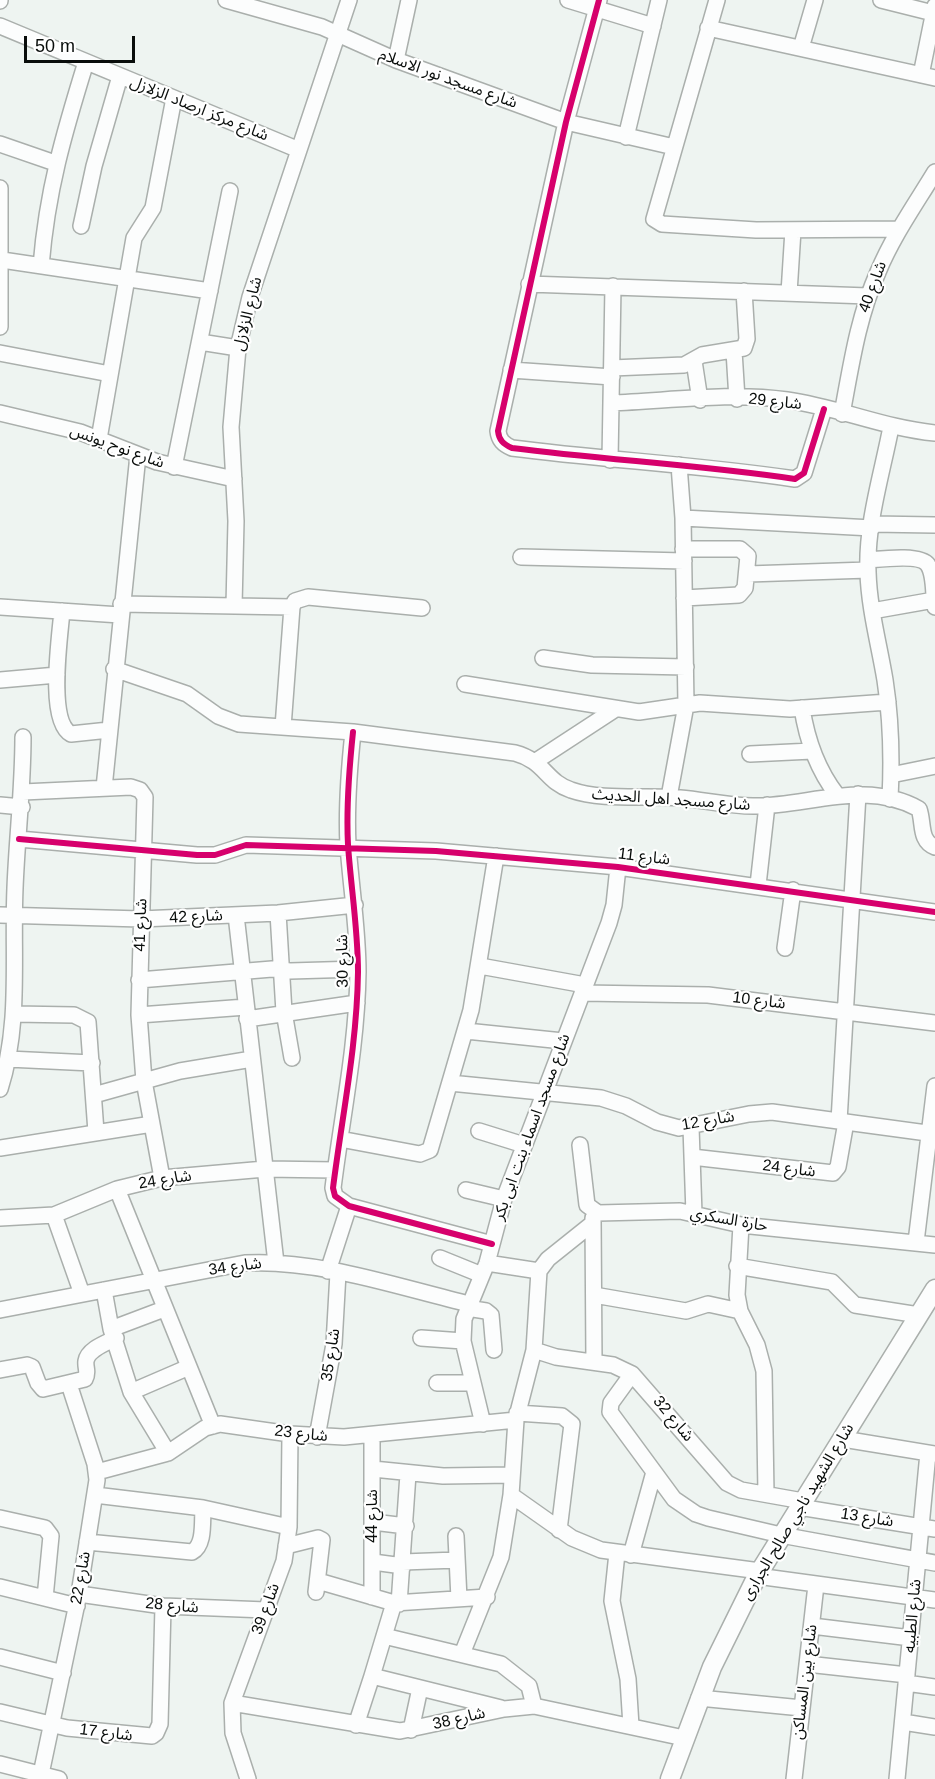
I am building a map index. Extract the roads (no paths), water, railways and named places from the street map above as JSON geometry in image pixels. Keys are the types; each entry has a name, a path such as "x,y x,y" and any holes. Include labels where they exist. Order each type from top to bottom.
{"street":[{"name":"شارع مسجد نور الاسلام","path":"226,0 338,34 396,60 566,122 674,147"},
{"name":"شارع الزلازل","path":"234,606 236,521 232,409 238,348 250,297 349,0"},
{"path":"396,60 409,0"},
{"path":"568,0 597,5 653,26"},
{"path":"626,137 659,0"},
{"path":"717,0 654,215 657,222 737,230 899,229"},
{"path":"801,48 815,0"},
{"path":"708,28 928,76 934,9 881,0"},
{"path":"597,5 566,122 529,284 498,431 502,442 512,448 798,479 804,473 824,409"},
{"name":"شارع مركز ارصاد الزلازل","path":"0,26 299,150"},
{"path":"41,266 46,214 55,163 86,62"},
{"path":"81,226 94,166 120,76"},
{"path":"99,439 134,238 153,208 174,98"},
{"path":"0,144 55,163"},
{"name":"شارع 40","path":"842,414 855,345 868,296 899,229 935,172"},
{"path":"0,188 2,260 0,327"},
{"path":"174,467 230,191"},
{"path":"789,293 793,230"},
{"path":"2,260 210,291"},
{"path":"529,284 868,296"},
{"path":"610,460 613,286"},
{"path":"511,370 612,372 684,365 702,355 744,348 746,344 744,291"},
{"path":"200,342 238,348"},
{"path":"734,351 737,399"},
{"path":"0,353 110,374"},
{"path":"694,361 700,400"},
{"name":"شارع 29","path":"611,403 737,399 788,400 891,427 935,433"},
{"name":"شارع نوح يونس","path":"0,413 99,439 138,456 174,467 234,479"},
{"path":"890,799 888,702 872,611 868,565 872,526 891,427"},
{"path":"104,788 120,610 138,456"},
{"path":"669,797 686,705 683,518 679,465"},
{"path":"683,518 872,526 935,525"},
{"path":"521,557 683,555 740,549 747,556 748,574 745,588 738,596 684,598"},
{"path":"748,574 922,560 930,568 934,598 872,611"},
{"path":"283,727 292,607 300,598 422,608"},
{"path":"0,607 62,611 234,606 292,607"},
{"path":"62,611 57,675 59,717 67,733 75,735 108,730"},
{"path":"543,658 592,664 686,667"},
{"name":"شارع مسجد اهل الحديث","path":"114,669 187,694 228,721 249,726 353,732 515,753 536,761 559,784 570,790 586,793 669,797 749,806 858,794 890,799 919,809 935,810"},
{"path":"0,680 57,675"},
{"path":"465,684 614,710 653,712 700,703 776,709 888,702"},
{"path":"802,708 812,751 825,779 837,795"},
{"path":"536,761 614,710"},
{"name":"شارع 30","path":"349,1206 335,1196 333,1188 352,1071 357,1003 355,905 348,846 348,801 353,732"},
{"path":"0,1089 8,1059 14,1014 7,984 7,915 19,840 23,737"},
{"path":"750,754 812,751"},
{"path":"891,775 935,766"},
{"name":"شارع 41","path":"0,805 22,799 104,788 131,787 143,793 144,850 139,1016 144,1080 162,1178"},
{"path":"842,1121 845,1012 858,794"},
{"path":"758,885 768,805"},
{"path":"919,809 924,838 935,848"},
{"name":"شارع 11","path":"19,840 206,855 246,845 348,846 496,856 618,867 758,885 935,912"},
{"path":"340,1139 420,1154 427,1153 432,1147 466,1031 480,966 496,856"},
{"path":"0,859 16,859"},
{"name":"شارع مسجد اسماء بنت ابى بكر","path":"483,1424 464,1341 468,1306 485,1269 504,1199 614,905 618,867"},
{"path":"785,948 793,890"},
{"name":"شارع 42","path":"7,915 141,919 278,913 355,905"},
{"path":"278,913 284,1012 292,1058"},
{"path":"236,915 276,1263"},
{"name":"شارع 10","path":"480,966 583,989 708,995 935,1023"},
{"path":"139,980 242,971 358,969"},
{"path":"139,1016 284,1012 357,1003"},
{"path":"14,1014 74,1015 85,1018 90,1028 96,1132"},
{"path":"466,1031 563,1041"},
{"path":"8,1059 92,1063"},
{"path":"94,1095 189,1069 252,1059"},
{"name":"شارع 12","path":"450,1083 601,1098 626,1106 668,1126 691,1127 760,1113 932,1133"},
{"path":"916,1242 932,1133 935,1086"},
{"name":"شارع 24","path":"692,1157 833,1173 838,1167 842,1121"},
{"path":"0,1148 152,1124"},
{"path":"691,1127 694,1214"},
{"path":"479,1131 524,1145"},
{"path":"580,1145 587,1205 593,1218 594,1362"},
{"name":"شارع 24","path":"0,1218 54,1215 117,1189 162,1178 265,1169 335,1170"},
{"path":"97,1472 168,1453 213,1425 117,1189"},
{"path":"466,1190 504,1199"},
{"path":"349,1206 492,1244"},
{"name":"شارع 35","path":"317,1437 334,1344 333,1272 349,1206"},
{"name":"حارة السكري","path":"593,1218 666,1210 741,1225 935,1245"},
{"path":"54,1215 82,1294"},
{"path":"462,1654 487,1597 501,1557 512,1495 517,1416 534,1350 539,1271 548,1259 593,1218"},
{"path":"741,1225 737,1266 740,1311 757,1345 764,1371 766,1494"},
{"path":"440,1258 485,1269 539,1271"},
{"name":"شارع 34","path":"0,1310 245,1263 276,1263 333,1272 486,1311 491,1315 494,1350"},
{"path":"737,1266 837,1283 855,1305 919,1315"},
{"name":"شارع الشهيد ناجي صالح الجرارى","path":"670,1779 699,1698 759,1574 935,1289"},
{"path":"104,1290 131,1392 168,1453"},
{"path":"594,1296 686,1311 708,1304 740,1311"},
{"path":"0,1370 27,1365 32,1367 43,1389 85,1379 87,1376 85,1363 89,1353 114,1333 164,1309"},
{"path":"421,1338 464,1341"},
{"name":"شارع 32","path":"534,1350 556,1357 614,1365 632,1374 727,1483 741,1490 801,1504"},
{"path":"131,1392 189,1367"},
{"path":"632,1374 611,1403 610,1412 674,1499 696,1514 781,1535 935,1563"},
{"name":"شارع 22","path":"41,1774 78,1600 97,1472 69,1383"},
{"path":"437,1383 473,1383"},
{"name":"شارع 23","path":"213,1425 237,1425 317,1437 372,1436 483,1424 517,1416 562,1416 572,1424 560,1530"},
{"name":"شارع 39","path":"248,1779 233,1733 232,1703 266,1611 286,1546 289,1527 290,1434"},
{"name":"شارع 44","path":"372,1436 372,1597"},
{"path":"843,1438 932,1454"},
{"name":"شارع الطبيه","path":"897,1779 918,1560 928,1528 932,1454"},
{"path":"373,1469 408,1474 477,1477 512,1475"},
{"path":"631,1726 628,1679 612,1601 624,1554 654,1472"},
{"path":"356,1725 384,1636 397,1604 403,1564 408,1474"},
{"path":"512,1495 560,1530 586,1545 624,1554 816,1585 935,1600"},
{"path":"95,1496 203,1508 289,1527"},
{"name":"شارع 13","path":"801,1504 928,1528"},
{"path":"87,1542 192,1552 199,1547 201,1541 203,1508"},
{"path":"0,1518 45,1528 51,1536 45,1598"},
{"path":"373,1522 406,1526"},
{"path":"456,1536 459,1599"},
{"path":"286,1546 318,1538 322,1540 317,1586 397,1604 487,1597"},
{"path":"373,1562 403,1564 457,1560"},
{"name":"شارع بين المساكن","path":"794,1779 816,1585"},
{"name":"شارع 28","path":"0,1587 45,1598 266,1611"},
{"name":"شارع 17","path":"0,1712 51,1726 147,1738 156,1733 160,1724 163,1606"},
{"path":"812,1626 911,1638"},
{"path":"384,1636 501,1664 512,1670 529,1686 534,1706"},
{"path":"0,1657 63,1673"},
{"path":"807,1664 907,1679 935,1687"},
{"path":"372,1676 504,1709"},
{"path":"411,1730 420,1688"},
{"path":"699,1698 802,1708"},
{"name":"شارع 38","path":"232,1703 389,1731 411,1730 504,1709 534,1706 684,1738"},
{"path":"903,1722 935,1726"},
{"path":"0,1764 59,1779"}]}
